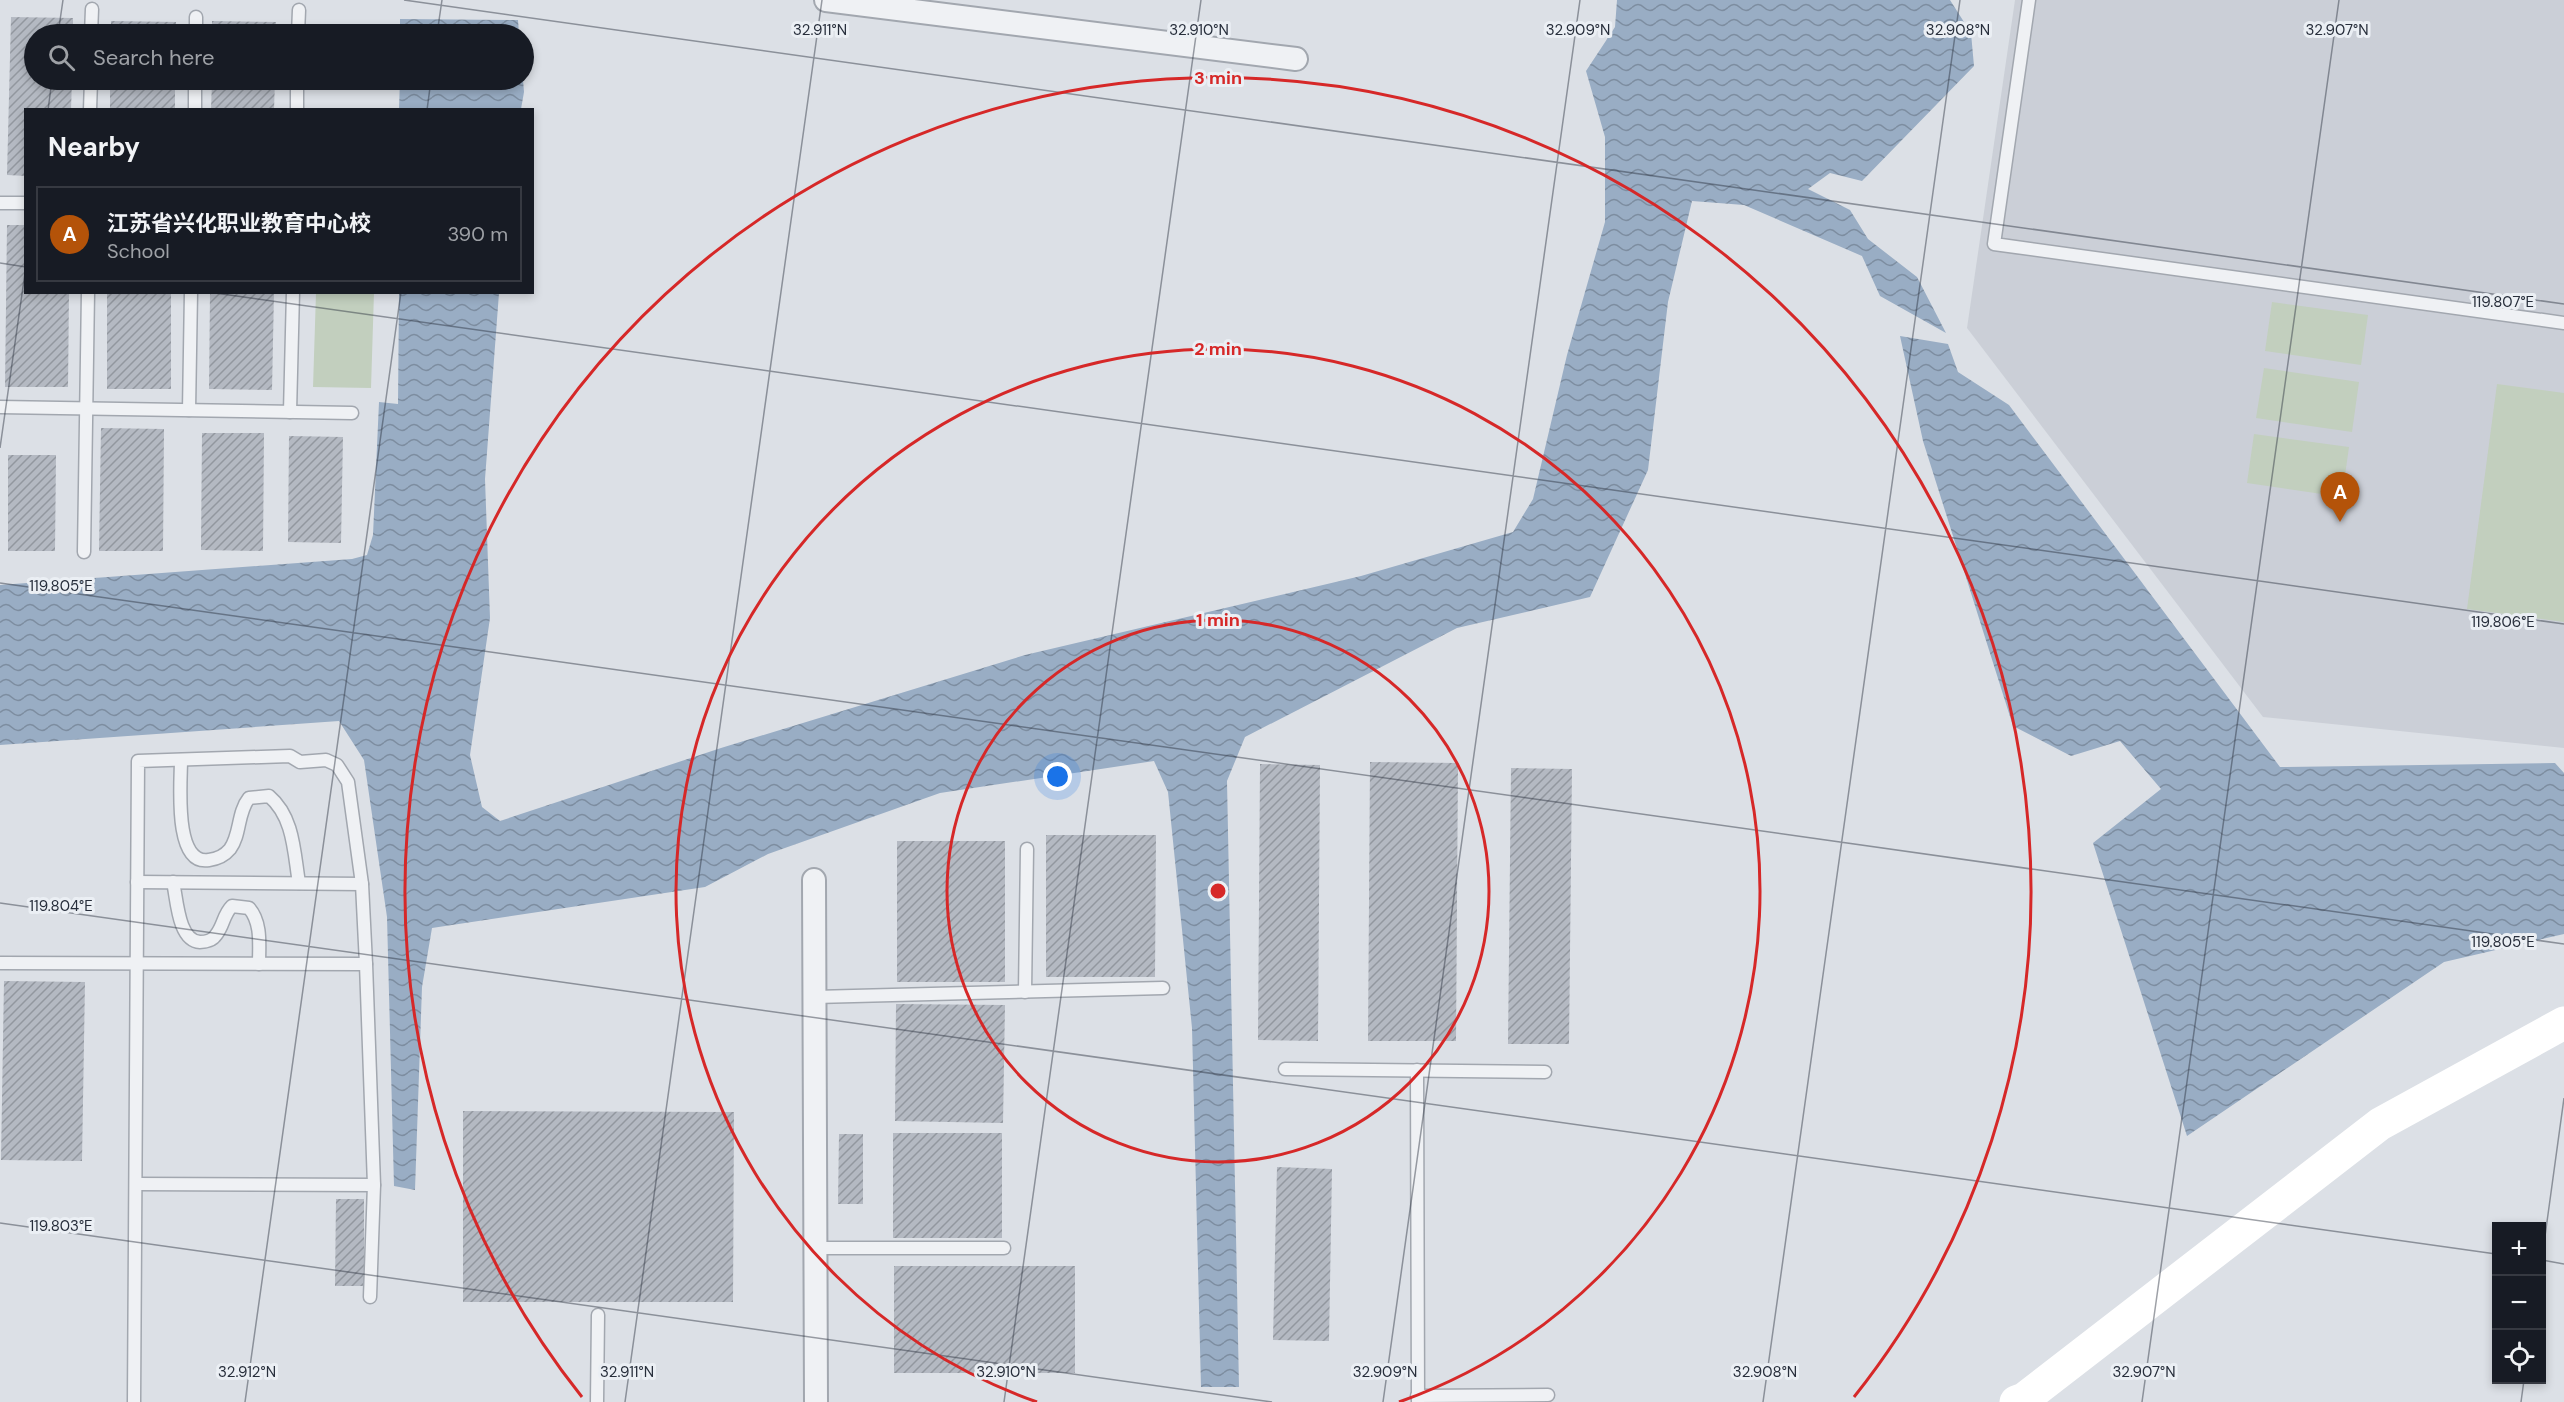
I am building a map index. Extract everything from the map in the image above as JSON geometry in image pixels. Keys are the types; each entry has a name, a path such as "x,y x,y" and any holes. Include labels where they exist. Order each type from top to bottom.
{"street":[{"path":"826,0 1296,59"},
{"path":"814,880 816,1402"},
{"path":"2016,1402 2024,1399 2380,1124 2564,1023"}],"lane":[{"path":"2029,0 1994,244 2564,324"},
{"path":"91,24 92,9"},
{"path":"298,24 299,10"},
{"path":"196,17 196,24"},
{"path":"90,108 91,90"},
{"path":"195,90 195,108"},
{"path":"297,90 297,108"},
{"path":"0,203 24,203"},
{"path":"84,552 88,294"},
{"path":"189,410 192,294"},
{"path":"290,412 293,294"},
{"path":"0,407 352,413"},
{"path":"134,1402 138,761 290,756 300,762 326,760 337,765 348,782 362,884 366,964 374,1185 370,1297"},
{"path":"181,760 183,832 186,846 195,857 205,861 218,858 230,849 242,807 249,798 269,796 282,807 292,836 299,883"},
{"path":"1025,992 1027,849"},
{"path":"137,882 362,884"},
{"path":"173,882 182,924 189,938 197,942 207,942 216,936 224,915 232,906 249,908 255,915 258,927 259,964"},
{"path":"0,963 366,964"},
{"path":"815,997 1163,988"},
{"path":"1285,1069 1545,1072"},
{"path":"1417,1070 1418,1399 1548,1395"},
{"path":"135,1184 374,1185"},
{"path":"816,1248 1004,1248"},
{"path":"597,1402 598,1315"}],"shaded area":[{"path":"2015,0 2564,0 2564,748 2263,717 1967,328"}],"green space":[{"path":"316,294 374,294 371,388 313,387"},
{"path":"2272,302 2368,315 2361,365 2265,351"},
{"path":"2264,368 2359,382 2352,432 2256,418"},
{"path":"2497,384 2564,393 2564,622 2467,609"},
{"path":"2254,434 2349,447 2342,497 2247,483"}],"water":[{"path":"1617,0 1950,0 1971,33 1974,66 1862,181 1830,173 1808,189 1850,210 1868,239 1917,277 1946,333 1880,296 1862,256 1744,205 1692,201 1668,302 1648,470 1590,597 1457,628 1245,737 1227,781 1239,1387 1201,1387 1192,1028 1168,792 1154,761 940,793 768,854 705,887 432,928 422,987 415,1190 394,1186 387,917 364,760 339,721 0,745 0,585 352,559 367,555 373,535 379,402 398,404 399,294 499,294 485,479 490,618 470,755 482,807 500,821 721,748 1025,655 1361,576 1513,532 1533,499 1567,355 1605,222 1605,137 1586,71 1615,27"},
{"path":"400,19 518,20 518,24 400,24"},
{"path":"400,90 524,90 521,108 399,108"},
{"path":"1900,336 1948,344 1958,372 2009,405 2280,767 2555,763 2564,773 2564,934 2444,962 2187,1136 2093,843 2161,789 2120,741 2071,756 2013,726 1923,441"}],"building":[{"path":"11,17 73,18 73,24 24,24 24,90 72,90 71,108 24,108 24,176 7,175"},
{"path":"111,21 176,22 176,24 111,24"},
{"path":"212,21 276,22 276,24 212,24"},
{"path":"110,90 175,90 175,108 110,108"},
{"path":"212,90 275,90 274,108 211,108"},
{"path":"7,225 24,225 24,294 69,294 68,387 5,387"},
{"path":"107,294 171,294 171,389 107,389"},
{"path":"210,294 274,294 272,390 209,389"},
{"path":"101,428 164,429 163,551 99,551"},
{"path":"202,433 264,433 263,551 201,550"},
{"path":"289,436 343,437 341,543 288,542"},
{"path":"8,455 56,455 55,551 8,551"},
{"path":"1370,762 1458,763 1456,1041 1368,1041"},
{"path":"1260,764 1320,765 1318,1041 1258,1040"},
{"path":"1511,768 1572,769 1569,1044 1508,1044"},
{"path":"1046,835 1156,835 1155,977 1046,977"},
{"path":"897,841 1005,841 1005,982 897,982"},
{"path":"4,981 85,982 82,1161 1,1160"},
{"path":"896,1004 1005,1005 1003,1123 895,1121"},
{"path":"463,1111 734,1112 733,1302 463,1302"},
{"path":"893,1133 1002,1133 1002,1238 893,1238"},
{"path":"839,1134 863,1134 863,1204 838,1204"},
{"path":"1277,1167 1332,1169 1329,1341 1273,1340"},
{"path":"336,1199 364,1199 364,1286 335,1286"},
{"path":"894,1266 1075,1266 1075,1373 894,1373"}],"place":[{"name":"江苏省兴化职业教育中心校","path":"2340,522"}]}
